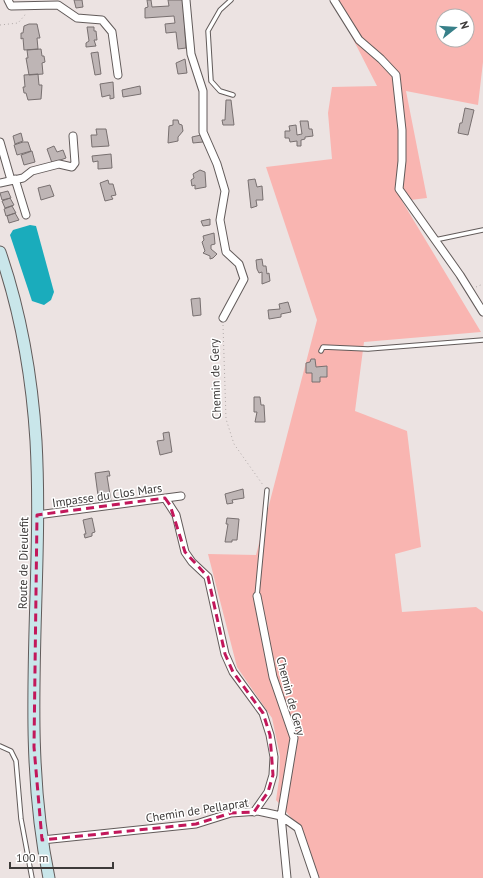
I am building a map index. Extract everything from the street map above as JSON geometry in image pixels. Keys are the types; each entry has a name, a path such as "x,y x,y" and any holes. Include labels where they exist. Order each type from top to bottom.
{"main road":[{"name":"Route de Dieulefit","path":"0,252 19,320 32,395 36,442 37,515 34,748 42,840 49,878"}],"street":[{"path":"8,0 11,6 58,5 77,18 102,20 112,32 118,75"},
{"path":"186,0 191,54 203,91 203,132 217,164 226,191 220,220 226,252 239,264 244,279 223,318"},
{"path":"334,0 359,40 381,59 396,76 402,130 402,161 399,189 483,312"},
{"path":"0,183 23,178 32,171 59,164 72,167 74,163 73,136"},
{"path":"0,142 26,215"},
{"name":"Impasse du Clos Mars","path":"37,515 180,496"},
{"path":"165,498 176,516 185,552 192,562 208,577 225,654 233,672 263,713 270,735 274,757 274,774 268,792 254,812"},
{"name":"Chemin de Gery","path":"257,596 273,677 294,738 281,816 287,878"},
{"name":"Chemin de Pellaprat","path":"42,840 196,824 231,813 254,812 281,816 298,828 315,878"}],"lane":[{"path":"232,0 220,10 208,31 211,81 220,91 233,95"},
{"path":"435,240 483,230"},
{"path":"321,351 324,347 368,349 483,340"},
{"name":"Chemin de Gery","path":"257,596 267,490"},
{"path":"0,746 11,750 15,758 21,819 32,878"}],"path":[{"path":"0,25 18,22 26,14 22,5"},
{"name":"Chemin de Gery","path":"223,318 226,419 234,444 267,490"}],"highlighted area":[{"path":"165,498 170,505 185,552 208,577 225,654 233,672 263,713 270,735 273,775 268,792 254,812 231,813 196,824 42,840 34,747 37,515"}],"shaded area":[{"path":"333,0 483,0 483,62 478,105 406,91 427,198 402,201 481,332 364,342 355,411 407,431 421,547 395,554 402,612 476,607 483,612 483,878 318,878 299,827 276,800 280,756 272,718 237,667 208,554 256,555 317,320 266,167 332,159 328,113 332,87 377,86"}],"water":[{"path":"30,225 36,226 54,292 51,300 44,305 32,301 10,235 13,230"}],"building":[{"path":"74,0 82,0 83,7 76,8"},
{"path":"147,0 151,0 152,7 169,6 168,0 183,0 186,48 178,49 176,32 166,33 165,24 175,23 174,16 145,18 145,8 148,7"},
{"path":"29,24 37,24 40,38 37,38 38,49 24,50 21,33 23,33 24,26"},
{"path":"87,27 94,27 94,31 96,31 97,40 94,40 96,46 86,47 86,43 89,41"},
{"path":"41,49 45,62 42,63 43,74 29,75 26,58 28,58 27,50"},
{"path":"98,52 101,74 95,75 91,53"},
{"path":"185,59 187,73 178,74 176,63"},
{"path":"38,74 39,85 42,85 41,99 28,100 26,93 24,93 23,87 25,87 24,75"},
{"path":"113,82 114,98 110,99 110,95 102,97 100,84"},
{"path":"140,86 141,94 123,97 122,90"},
{"path":"226,100 231,100 234,125 223,125 222,120 225,120"},
{"path":"465,108 474,110 468,135 458,133"},
{"path":"173,120 178,120 179,124 182,125 183,131 178,137 178,141 168,143 169,126 173,125"},
{"path":"300,121 308,121 309,129 312,129 313,136 305,137 305,139 301,140 301,146 297,146 297,141 290,142 289,138 285,138 285,131 290,131 289,126 296,125 297,135 302,134"},
{"path":"96,129 106,129 109,146 92,147 91,135 97,135"},
{"path":"21,133 23,141 15,144 13,136"},
{"path":"201,135 203,142 193,143 192,137"},
{"path":"28,142 31,151 17,155 14,145"},
{"path":"54,146 57,152 63,150 66,158 52,163 47,149"},
{"path":"32,151 35,162 24,165 21,155"},
{"path":"111,154 112,168 98,169 98,161 93,162 92,156"},
{"path":"200,170 205,172 206,187 195,189 195,185 192,186 191,180 194,178 193,174"},
{"path":"255,179 257,187 262,186 263,200 256,200 257,206 251,208 248,180"},
{"path":"108,180 109,184 113,184 116,195 111,196 113,199 105,201 100,183"},
{"path":"50,185 54,196 41,200 38,188"},
{"path":"8,191 11,198 2,200 0,193"},
{"path":"10,198 14,205 5,208 2,201"},
{"path":"12,206 16,213 6,216 4,209"},
{"path":"15,213 19,220 9,223 7,216"},
{"path":"210,219 210,225 203,226 201,221"},
{"path":"214,233 215,244 211,245 211,249 217,254 210,259 210,256 203,253 205,251 202,242 204,240 203,236"},
{"path":"262,259 263,266 266,266 267,274 269,273 270,281 262,284 262,272 259,273 257,269 256,260"},
{"path":"200,298 201,315 193,316 191,299"},
{"path":"288,302 291,312 281,314 281,317 269,319 268,310 280,309 279,304"},
{"path":"311,359 315,359 316,367 327,366 327,377 320,377 320,382 312,382 312,373 306,373 306,363 310,362"},
{"path":"254,397 260,397 261,405 264,405 265,422 255,422 257,412 254,412"},
{"path":"169,432 172,452 160,455 157,441 164,440 163,433"},
{"path":"109,471 110,476 107,476 111,501 99,503 95,473"},
{"path":"243,489 244,498 232,500 233,503 227,504 225,494"},
{"path":"92,518 95,532 92,533 92,536 85,538 84,534 86,534 83,520"},
{"path":"227,518 239,519 237,540 232,540 232,542 225,542 228,524 226,524"}]}
